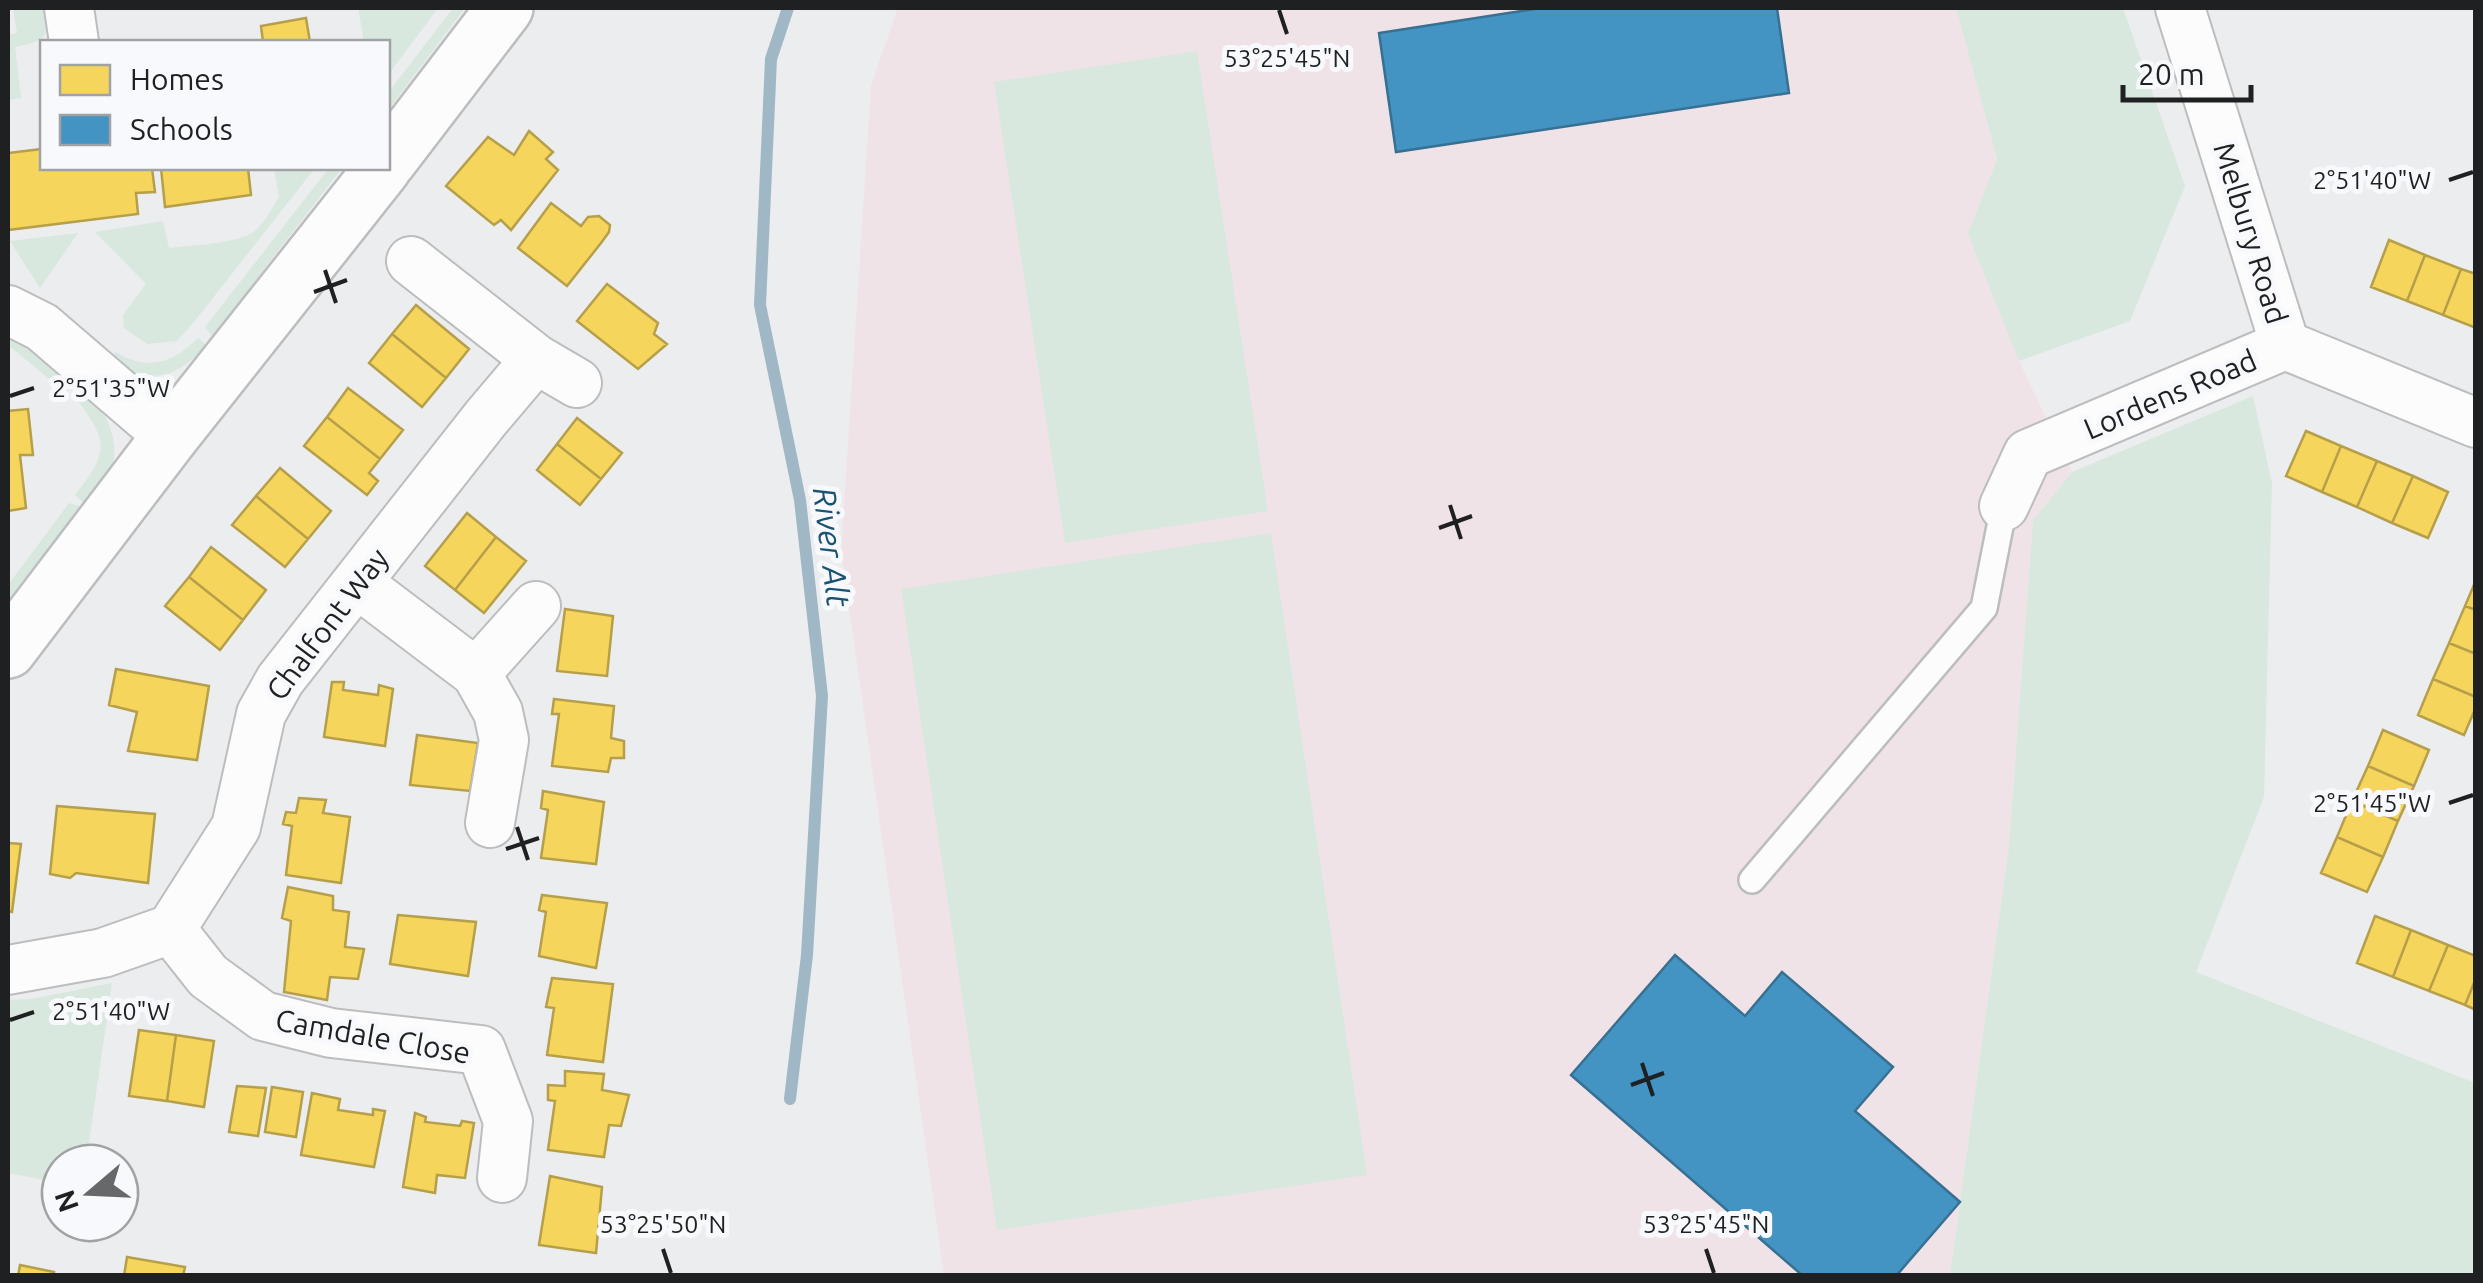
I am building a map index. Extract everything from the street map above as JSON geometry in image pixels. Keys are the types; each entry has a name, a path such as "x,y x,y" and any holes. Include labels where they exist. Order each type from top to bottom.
{"street":[{"path":"69,8 74,40"},
{"path":"390,158 505,8"},
{"name":"Melbury Road","path":"2180,8 2285,345"},
{"path":"8,650 381,170"},
{"path":"411,260 536,359 577,383"},
{"path":"8,310 42,327 170,437"},
{"name":"Lordens Road","path":"2004,506 2028,454 2285,345 2476,423"},
{"name":"Chalfont Way","path":"171,929 236,827 261,714 280,680 536,359"},
{"path":"357,583 476,674 498,712 504,740 490,823"},
{"path":"476,674 536,606"},
{"path":"8,970 103,953 171,929"},
{"name":"Camdale Close","path":"171,929 208,976 263,1016 331,1034 481,1050 508,1121 502,1178"}],"lane":[{"path":"1752,880 1984,608 2004,506"}],"shaded area":[{"path":"13,8 46,8 47,26 39,40 15,47 21,98 8,100 8,35 17,33"},
{"path":"358,8 438,8 390,72 390,40 364,40"},
{"path":"453,8 465,8 390,107 390,90"},
{"path":"898,8 1956,8 1997,159 1969,234 2019,361 2072,472 2033,520 2009,846 1950,1275 944,1275 841,552 871,85"},
{"path":"1956,8 2123,8 2185,186 2130,321 2019,361 1968,234 1997,159"},
{"path":"1197,51 1268,511 1065,543 994,82"},
{"path":"274,170 313,170 177,341 147,344 124,328 123,315 146,284 95,232 163,221 169,248 215,243 249,235 266,219 279,197"},
{"path":"327,170 340,170 218,335 211,335 205,327"},
{"path":"78,233 40,288 10,241"},
{"path":"8,333 76,380 66,393 8,345"},
{"path":"198,338 206,345 173,372 149,376 109,362 116,352 139,362 160,362 179,354"},
{"path":"86,392 107,421 114,457 106,480 86,505 75,495 98,458 100,438 78,401"},
{"path":"2253,396 2272,483 2264,797 2196,972 2475,1083 2475,1275 1950,1275 2009,846 2033,520 2072,472"},
{"path":"69,503 79,506 80,512 8,607 8,585"},
{"path":"1271,533 1367,1175 997,1230 901,589"},
{"path":"112,983 89,1143 40,1143 40,1179 8,1173 8,1000"}],"building: Homes":[{"path":"306,18 310,40 263,40 261,26"},
{"path":"529,131 553,152 546,159 558,170 511,230 501,220 494,225 446,186 488,137 514,155"},
{"path":"40,149 40,170 152,170 155,192 136,193 138,214 8,230 8,153"},
{"path":"161,170 248,170 251,195 165,207"},
{"path":"551,203 581,226 588,217 599,216 610,225 609,232 567,286 518,248"},
{"path":"2389,240 2425,255 2407,301 2371,287"},
{"path":"2425,255 2461,269 2443,315 2407,301"},
{"path":"2461,269 2476,274 2476,328 2443,315"},
{"path":"607,284 658,323 654,334 667,344 638,369 577,321"},
{"path":"416,305 469,349 446,378 392,334"},
{"path":"392,334 446,378 422,407 369,363"},
{"path":"348,388 403,430 380,459 327,417"},
{"path":"28,409 33,455 20,455 26,508 8,511 8,411"},
{"path":"327,417 380,459 369,473 378,481 367,495 304,446"},
{"path":"577,418 622,453 601,479 557,444"},
{"path":"2306,431 2341,446 2322,492 2286,476"},
{"path":"557,444 601,479 580,505 537,470"},
{"path":"2341,446 2377,461 2357,507 2322,492"},
{"path":"2377,461 2413,476 2392,523 2357,507"},
{"path":"280,468 331,511 308,539 256,496"},
{"path":"2413,476 2448,492 2428,538 2392,523"},
{"path":"256,496 308,539 285,567 232,525"},
{"path":"467,513 496,537 455,590 425,566"},
{"path":"496,537 526,561 484,613 455,590"},
{"path":"211,547 266,590 243,620 189,577"},
{"path":"189,577 243,620 220,650 165,606"},
{"path":"2476,580 2476,610 2465,606"},
{"path":"2465,606 2476,610 2476,654 2449,643"},
{"path":"565,609 613,616 607,676 557,671"},
{"path":"2449,643 2476,654 2476,697 2433,679"},
{"path":"116,669 209,686 197,760 128,751 137,712 109,705"},
{"path":"2433,679 2476,697 2476,707 2464,735 2418,715"},
{"path":"332,682 344,682 343,690 378,695 379,685 393,689 385,746 324,737"},
{"path":"554,699 614,706 611,738 624,741 624,758 611,758 608,772 552,766 559,714 552,714"},
{"path":"2383,730 2429,750 2414,786 2368,766"},
{"path":"417,735 478,743 470,791 410,785"},
{"path":"2368,766 2414,786 2398,821 2352,801"},
{"path":"543,791 604,802 596,864 541,858 548,810 541,808"},
{"path":"299,798 326,800 323,813 350,817 341,883 286,875 292,826 283,824 286,812 296,813"},
{"path":"2352,801 2398,821 2383,857 2337,837"},
{"path":"57,806 155,814 148,883 76,873 70,878 50,874"},
{"path":"2337,837 2383,857 2367,892 2321,873"},
{"path":"8,843 21,844 12,912 8,911"},
{"path":"288,887 333,896 333,910 349,912 345,947 364,949 358,979 330,977 327,1000 284,992 291,921 282,918"},
{"path":"542,895 607,903 596,968 539,956 546,912 539,910"},
{"path":"398,915 476,922 468,976 390,964"},
{"path":"2375,916 2411,930 2393,977 2357,963"},
{"path":"2411,930 2448,945 2429,991 2393,977"},
{"path":"2448,945 2476,956 2476,978 2465,1005 2429,991"},
{"path":"552,978 613,984 603,1062 547,1055 554,1008 546,1007"},
{"path":"2476,978 2476,1010 2465,1005"},
{"path":"139,1030 176,1035 167,1101 129,1096"},
{"path":"176,1035 214,1041 204,1107 167,1101"},
{"path":"565,1071 604,1074 602,1090 629,1095 621,1126 609,1125 604,1157 548,1150 555,1101 548,1100 548,1085 565,1086"},
{"path":"237,1086 266,1088 258,1136 229,1132"},
{"path":"272,1087 303,1092 296,1137 265,1132"},
{"path":"312,1093 340,1099 338,1110 373,1115 373,1109 385,1111 374,1167 301,1155"},
{"path":"415,1113 426,1117 425,1122 460,1126 462,1121 474,1123 465,1178 437,1175 435,1193 403,1187"},
{"path":"550,1176 602,1187 596,1253 539,1245"},
{"path":"127,1257 185,1267 183,1276 124,1276"},
{"path":"20,1265 54,1272 53,1276 18,1276"}],"building: Schools":[{"path":"1541,8 1777,8 1789,93 1396,152 1379,33"},
{"path":"1675,955 1745,1016 1782,972 1893,1067 1855,1111 1960,1202 1896,1276 1803,1276 1571,1075"}],"waterway":[{"name":"River Alt","path":"788,8 771,59 760,305 800,500 822,696 807,955 790,1099"}]}
